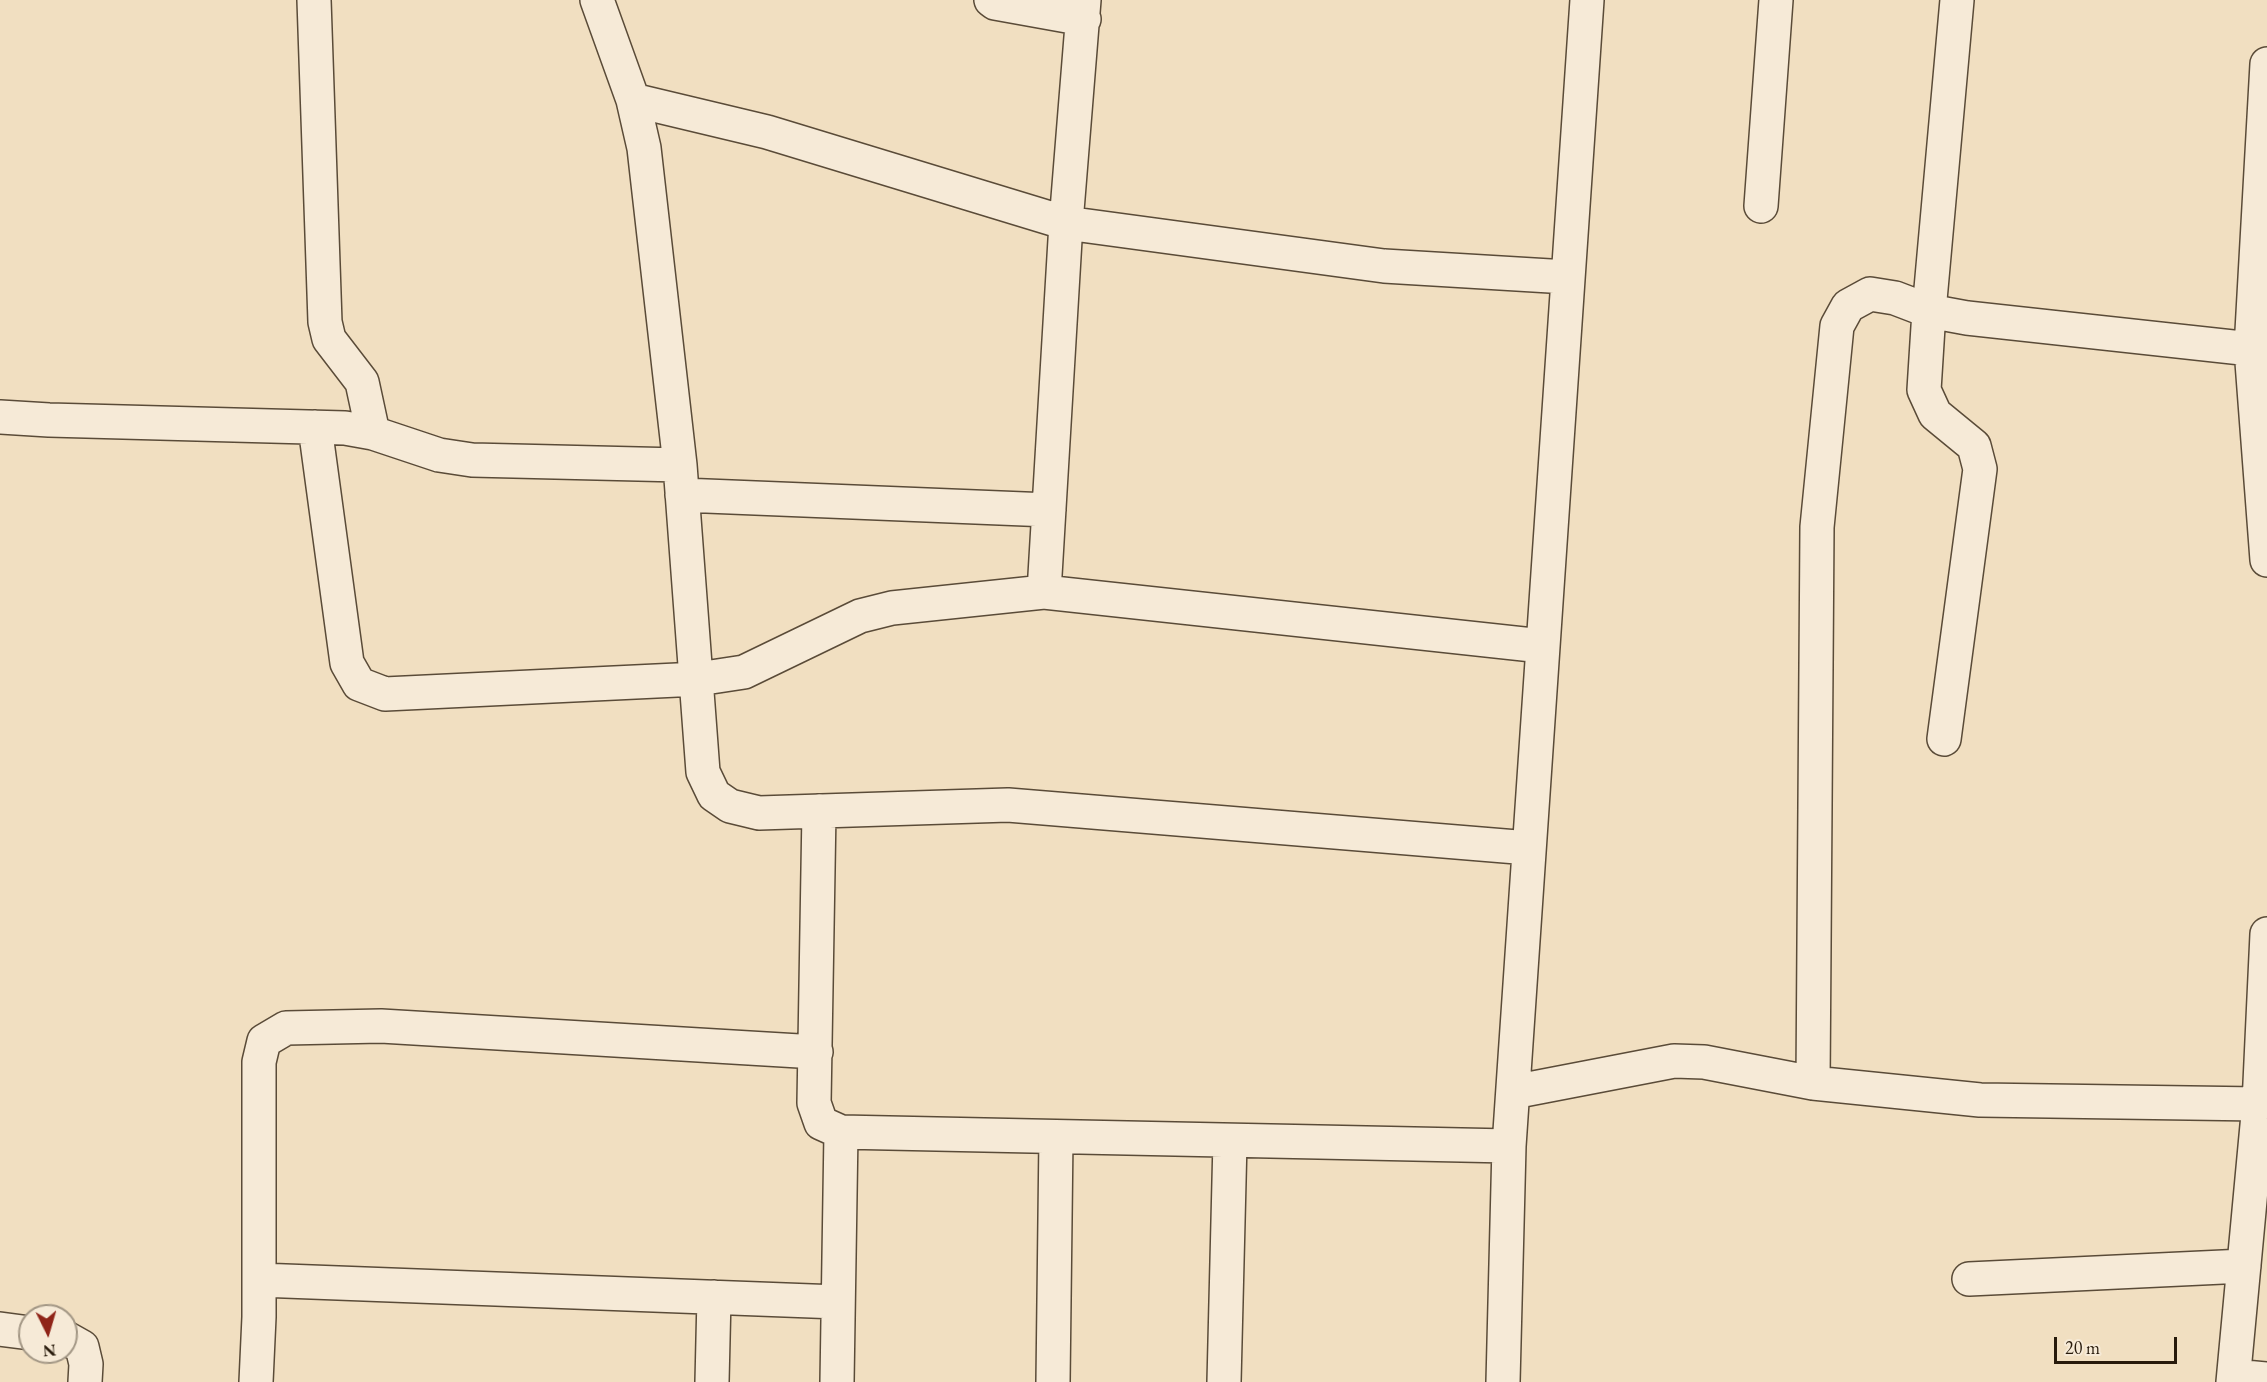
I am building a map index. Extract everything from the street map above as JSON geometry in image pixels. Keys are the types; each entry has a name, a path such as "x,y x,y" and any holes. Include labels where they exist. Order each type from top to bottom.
{"street":[{"path":"314,0 325,322 329,339 362,382 373,433"},
{"path":"597,0 633,100 645,148 681,480 704,772 714,795 730,806 759,813 1008,805 1529,848"},
{"path":"991,0 995,3 1084,9 1066,223 1044,592"},
{"path":"1503,1382 1509,1146 1587,0"},
{"path":"1761,206 1776,0"},
{"path":"1944,739 1980,469 1974,446 1935,414 1924,390 1957,0"},
{"path":"2267,64 2251,349 2267,560"},
{"path":"633,100 767,132 1066,223 1384,266 1567,277"},
{"path":"1813,1083 1817,526 1837,326 1848,306 1870,294 1894,298 1929,311 1967,318 2251,349"},
{"path":"0,417 345,428 373,433 439,455 472,460 681,480 1049,510"},
{"path":"315,427 347,663 359,684 385,694 698,678 744,672 860,616 892,608 1044,592 1542,646"},
{"path":"819,811 814,1103 821,1123 841,1132 1509,1146"},
{"path":"2267,934 2259,1104 2233,1379 2267,1379"},
{"path":"256,1382 259,1280 259,1062 264,1041 286,1028 381,1026 816,1052"},
{"path":"1513,1092 1674,1061 1704,1062 1813,1083 1980,1100 2259,1104"},
{"path":"837,1382 841,1132"},
{"path":"1053,1382 1056,1137"},
{"path":"1224,1382 1230,1141"},
{"path":"1969,1279 2244,1266"},
{"path":"259,1280 838,1302"},
{"path":"712,1382 714,1297"},
{"path":"0,1329 18,1331"},
{"path":"78,1345 82,1347 86,1364 85,1382"}]}
